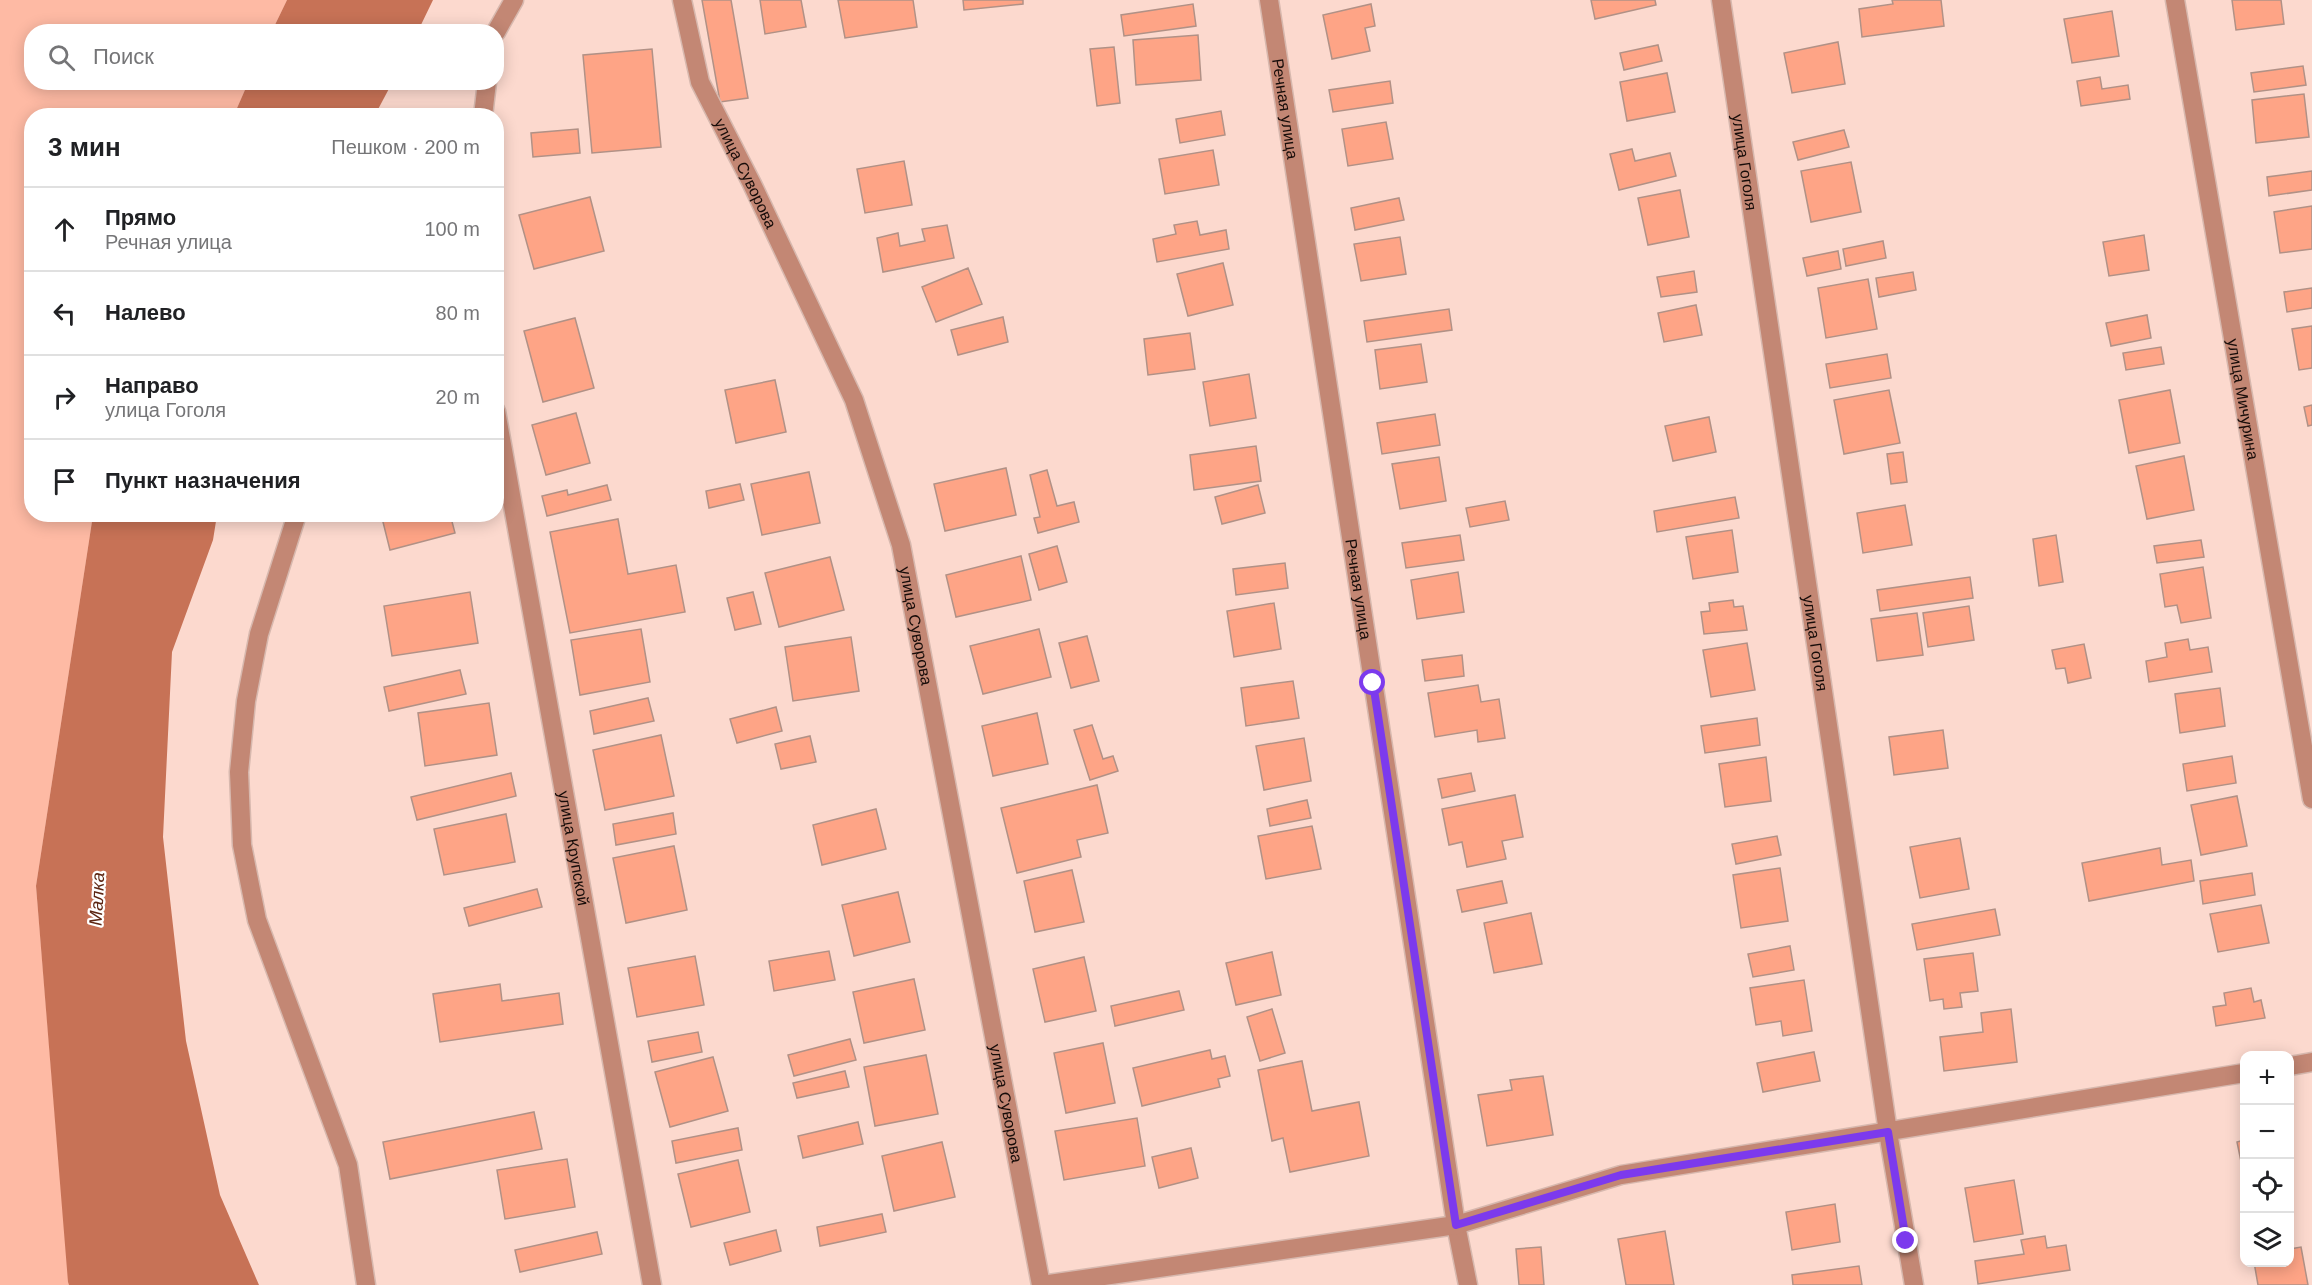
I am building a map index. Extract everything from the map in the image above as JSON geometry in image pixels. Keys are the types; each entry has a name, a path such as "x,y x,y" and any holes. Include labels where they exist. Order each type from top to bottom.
{"street":[{"path":"500,24 514,0"},
{"name":"улица Суворова","path":"682,0 700,82 752,184 854,400 901,545 1042,1285"},
{"name":"Речная улица","path":"1269,0 1456,1225 1468,1285"},
{"name":"улица Гоголя","path":"1721,0 1888,1132 1914,1285"},
{"name":"улица Мичурина","path":"2175,0 2312,799"},
{"path":"484,108 486,90"},
{"name":"улица Крупской","path":"504,456 652,1285"},
{"path":"294,522 259,634 246,702 239,772 242,845 257,920 348,1165 366,1285"},
{"path":"2294,1065 2312,1062"},
{"path":"1042,1285 1456,1225 1621,1175 2240,1074"}],"shaded area":[{"path":"0,0 287,0 275,24 24,24 24,90 245,90 237,108 24,108 24,522 92,522 36,886 69,1285 0,1285"}],"water":[{"path":"287,0 433,0 421,24 275,24"},
{"path":"245,90 388,90 379,108 237,108"},
{"name":"Малка","path":"92,522 216,522 213,540 172,652 163,837 186,1041 220,1195 259,1285 69,1285 36,886"}],"building":[{"path":"702,0 731,0 748,98 720,102"},
{"path":"760,0 801,0 806,27 765,34"},
{"path":"838,0 913,0 917,27 845,38"},
{"path":"963,0 1023,0 1023,4 964,10"},
{"path":"1591,0 1655,0 1656,5 1595,19"},
{"path":"1892,0 1941,0 1944,26 1862,37 1859,9 1893,4"},
{"path":"2232,0 2281,0 2284,24 2236,30"},
{"path":"1193,4 1196,26 1124,36 1121,15"},
{"path":"1371,4 1375,26 1365,28 1370,51 1332,59 1323,15"},
{"path":"2112,11 2119,56 2072,63 2064,19"},
{"path":"1198,35 1201,80 1136,85 1133,40"},
{"path":"1838,42 1845,84 1792,93 1784,53"},
{"path":"1658,45 1662,61 1624,70 1620,53"},
{"path":"1114,47 1120,103 1097,106 1090,49"},
{"path":"652,49 661,147 592,153 583,55"},
{"path":"2303,66 2306,85 2254,92 2251,73"},
{"path":"1667,73 1675,112 1627,121 1620,82"},
{"path":"2100,77 2102,89 2128,85 2130,99 2081,106 2077,81"},
{"path":"1390,81 1393,103 1333,112 1329,90"},
{"path":"2304,94 2309,137 2256,143 2252,100"},
{"path":"1221,111 1225,135 1180,143 1176,119"},
{"path":"1386,122 1393,159 1348,166 1342,129"},
{"path":"578,129 580,153 533,157 531,133"},
{"path":"1844,130 1849,147 1798,160 1793,142"},
{"path":"1632,149 1635,161 1670,153 1676,176 1619,190 1610,154"},
{"path":"1213,150 1219,185 1165,194 1159,159"},
{"path":"904,161 912,205 865,213 857,169"},
{"path":"1851,162 1861,212 1811,222 1801,171"},
{"path":"2312,171 2312,190 2269,196 2267,177"},
{"path":"1680,190 1689,237 1648,245 1638,198"},
{"path":"590,197 604,251 534,269 519,215"},
{"path":"1399,198 1404,220 1355,230 1351,208"},
{"path":"2312,206 2312,249 2280,253 2274,212"},
{"path":"1197,221 1200,235 1226,230 1229,249 1157,262 1153,239 1176,234 1174,225"},
{"path":"947,225 954,258 883,272 877,238 898,233 900,246 925,241 922,229"},
{"path":"2144,235 2149,270 2109,276 2103,242"},
{"path":"1400,237 1406,274 1361,281 1354,244"},
{"path":"1883,241 1886,258 1846,266 1843,249"},
{"path":"1838,251 1841,269 1807,276 1803,258"},
{"path":"1223,263 1233,305 1188,316 1177,274"},
{"path":"968,268 982,304 936,322 922,287"},
{"path":"1694,271 1697,292 1661,297 1657,277"},
{"path":"1913,272 1916,290 1879,297 1876,278"},
{"path":"1868,279 1877,329 1826,338 1818,288"},
{"path":"2312,288 2312,308 2287,312 2284,292"},
{"path":"1696,305 1702,335 1664,342 1658,313"},
{"path":"1449,309 1452,330 1367,342 1364,321"},
{"path":"2147,315 2151,338 2111,346 2106,323"},
{"path":"1003,317 1008,342 958,355 951,330"},
{"path":"575,318 594,388 543,402 524,331"},
{"path":"2312,326 2312,368 2299,370 2292,329"},
{"path":"1190,333 1195,369 1148,375 1144,339"},
{"path":"1421,344 1427,382 1380,389 1375,350"},
{"path":"2161,347 2164,364 2126,370 2123,353"},
{"path":"1887,354 1891,378 1830,388 1826,364"},
{"path":"1249,374 1256,418 1210,426 1203,382"},
{"path":"775,380 786,432 736,443 725,390"},
{"path":"1889,390 1900,443 1844,454 1834,400"},
{"path":"2170,390 2180,443 2129,453 2119,400"},
{"path":"2312,405 2312,425 2308,426 2304,407"},
{"path":"576,413 590,463 546,475 532,425"},
{"path":"1435,414 1440,445 1382,454 1377,423"},
{"path":"1709,417 1716,452 1673,461 1665,426"},
{"path":"1256,446 1261,481 1194,490 1190,455"},
{"path":"1903,452 1907,482 1891,484 1887,454"},
{"path":"2184,456 2194,510 2147,519 2136,466"},
{"path":"1439,457 1446,501 1400,509 1392,464"},
{"path":"1006,468 1016,515 945,531 934,484"},
{"path":"1047,470 1057,506 1074,502 1079,522 1038,533 1034,518 1040,517 1030,475"},
{"path":"809,472 820,523 762,535 751,484"},
{"path":"740,484 744,500 709,508 706,491"},
{"path":"607,485 611,500 547,516 542,496 567,490 568,495"},
{"path":"1258,485 1265,513 1222,524 1215,497"},
{"path":"1735,497 1739,518 1657,532 1654,511"},
{"path":"1505,501 1509,520 1470,527 1466,508"},
{"path":"1905,505 1912,545 1863,553 1857,513"},
{"path":"618,519 628,574 676,565 685,612 570,633 550,532"},
{"path":"383,522 452,522 455,533 390,550"},
{"path":"1732,530 1738,572 1693,579 1686,537"},
{"path":"1460,535 1464,560 1406,568 1402,543"},
{"path":"2056,535 2063,582 2039,586 2033,539"},
{"path":"2201,540 2204,557 2157,563 2154,546"},
{"path":"1057,546 1067,582 1039,590 1029,554"},
{"path":"1021,556 1031,600 956,617 946,575"},
{"path":"830,557 844,610 779,627 765,573"},
{"path":"1285,563 1288,588 1236,595 1233,569"},
{"path":"2203,567 2211,618 2181,623 2177,605 2165,607 2160,574"},
{"path":"1458,572 1464,612 1417,619 1411,580"},
{"path":"1970,577 1973,598 1880,611 1877,590"},
{"path":"470,592 478,643 392,656 384,606"},
{"path":"753,592 761,624 735,630 727,598"},
{"path":"1733,600 1734,607 1743,606 1747,630 1704,634 1701,612 1710,611 1709,603"},
{"path":"1274,603 1281,649 1234,657 1227,611"},
{"path":"1969,606 1974,640 1928,647 1923,613"},
{"path":"1917,613 1923,655 1877,661 1871,619"},
{"path":"641,629 650,682 580,695 571,640"},
{"path":"1039,629 1051,677 983,694 970,646"},
{"path":"1087,636 1099,681 1071,688 1059,643"},
{"path":"851,637 859,691 793,701 785,647"},
{"path":"2188,639 2190,650 2208,647 2212,672 2149,682 2146,661 2167,657 2165,643"},
{"path":"1747,643 1755,690 1711,697 1703,650"},
{"path":"2084,644 2091,678 2068,683 2065,668 2056,669 2052,650"},
{"path":"1462,655 1464,676 1425,681 1422,660"},
{"path":"460,670 466,694 389,711 384,687"},
{"path":"1293,681 1299,718 1246,726 1241,688"},
{"path":"1478,685 1481,702 1499,699 1505,738 1478,742 1477,730 1435,737 1428,693"},
{"path":"2220,688 2225,726 2180,733 2175,694"},
{"path":"648,698 654,721 594,734 590,711"},
{"path":"489,703 497,755 425,766 418,713"},
{"path":"776,707 782,731 737,743 730,719"},
{"path":"1037,713 1048,764 993,776 982,726"},
{"path":"1757,718 1760,745 1705,753 1701,726"},
{"path":"1092,725 1103,759 1113,756 1118,771 1090,780 1074,730"},
{"path":"1943,730 1948,768 1894,775 1889,737"},
{"path":"661,735 674,796 605,810 593,750"},
{"path":"810,736 816,762 781,769 775,744"},
{"path":"1304,738 1311,781 1264,790 1256,746"},
{"path":"2232,756 2236,783 2187,791 2183,764"},
{"path":"1766,757 1771,801 1725,807 1719,764"},
{"path":"511,773 516,796 417,820 411,797"},
{"path":"1471,773 1475,791 1442,798 1438,779"},
{"path":"1097,785 1108,833 1077,840 1081,857 1017,873 1001,808"},
{"path":"1515,795 1523,837 1502,841 1506,859 1467,867 1462,842 1449,845 1442,809"},
{"path":"2237,796 2247,846 2201,855 2191,805"},
{"path":"1307,800 1311,818 1270,826 1267,809"},
{"path":"876,809 886,849 822,865 813,825"},
{"path":"673,813 676,834 616,845 613,824"},
{"path":"506,814 515,862 444,875 434,829"},
{"path":"1312,826 1321,869 1266,879 1258,836"},
{"path":"1777,836 1781,855 1736,864 1732,844"},
{"path":"1960,838 1969,889 1920,898 1910,847"},
{"path":"674,846 687,910 626,923 613,858"},
{"path":"2160,848 2162,865 2191,860 2194,881 2089,901 2082,863"},
{"path":"1780,868 1788,921 1741,928 1733,875"},
{"path":"1072,870 1084,922 1035,932 1024,881"},
{"path":"2252,873 2255,895 2203,904 2200,881"},
{"path":"1502,881 1507,903 1462,912 1457,890"},
{"path":"537,889 542,907 469,926 464,908"},
{"path":"898,892 910,942 854,956 842,905"},
{"path":"2261,905 2269,943 2218,952 2210,914"},
{"path":"1995,909 2000,935 1917,950 1912,924"},
{"path":"1531,913 1542,964 1494,973 1484,923"},
{"path":"1790,946 1794,970 1753,977 1748,954"},
{"path":"829,951 835,980 774,991 769,961"},
{"path":"1272,952 1281,995 1236,1005 1226,963"},
{"path":"1973,953 1978,991 1960,993 1962,1007 1944,1009 1943,999 1930,1001 1924,959"},
{"path":"695,956 704,1005 637,1017 628,968"},
{"path":"1084,957 1096,1011 1045,1022 1033,969"},
{"path":"914,979 925,1030 864,1043 853,992"},
{"path":"1804,980 1812,1031 1783,1036 1781,1021 1756,1025 1750,988"},
{"path":"500,984 502,1001 559,993 563,1024 440,1042 433,994"},
{"path":"2251,988 2254,1002 2261,1000 2265,1018 2216,1026 2213,1007 2226,1005 2224,993"},
{"path":"1179,991 1184,1010 1115,1026 1111,1006"},
{"path":"1272,1009 1285,1053 1260,1061 1247,1017"},
{"path":"2011,1009 2017,1062 1944,1071 1940,1037 1983,1032 1981,1013"},
{"path":"698,1032 702,1052 652,1062 648,1041"},
{"path":"850,1039 856,1060 794,1076 788,1055"},
{"path":"1103,1043 1115,1103 1066,1113 1054,1053"},
{"path":"1210,1050 1212,1059 1225,1056 1230,1076 1218,1079 1220,1087 1142,1106 1133,1068"},
{"path":"1814,1052 1820,1081 1763,1092 1757,1063"},
{"path":"926,1055 938,1114 875,1126 864,1067"},
{"path":"713,1057 728,1111 670,1127 655,1072"},
{"path":"1302,1061 1312,1111 1359,1102 1369,1156 1290,1172 1283,1138 1272,1141 1258,1070"},
{"path":"845,1071 849,1087 797,1098 793,1083"},
{"path":"1543,1076 1553,1135 1487,1146 1478,1095 1512,1090 1510,1080"},
{"path":"534,1112 542,1149 390,1179 383,1142"},
{"path":"1137,1118 1145,1166 1064,1180 1055,1131"},
{"path":"858,1122 863,1144 803,1158 798,1136"},
{"path":"738,1128 742,1150 676,1163 672,1141"},
{"path":"2240,1141 2240,1157 2237,1142"},
{"path":"942,1142 955,1197 894,1211 882,1156"},
{"path":"1191,1148 1198,1178 1159,1188 1152,1157"},
{"path":"567,1159 575,1207 505,1219 497,1170"},
{"path":"738,1160 750,1212 691,1227 678,1174"},
{"path":"2014,1180 2023,1234 1974,1242 1965,1188"},
{"path":"1835,1204 1840,1242 1792,1250 1786,1212"},
{"path":"882,1214 886,1232 820,1246 817,1227"},
{"path":"776,1230 781,1251 730,1265 724,1243"},
{"path":"1665,1231 1674,1285 1626,1285 1618,1239"},
{"path":"597,1232 602,1254 520,1272 515,1250"},
{"path":"2045,1236 2047,1248 2066,1245 2070,1270 1978,1284 1975,1261 2024,1254 2021,1240"},
{"path":"1541,1247 1544,1285 1519,1285 1516,1249"},
{"path":"2301,1247 2308,1285 2258,1285 2255,1267 2294,1267 2294,1248"},
{"path":"1859,1266 1862,1285 1793,1285 1792,1275"}],"route":[{"path":"1373,683 1456,1225 1621,1175 1888,1132 1906,1241"}]}
